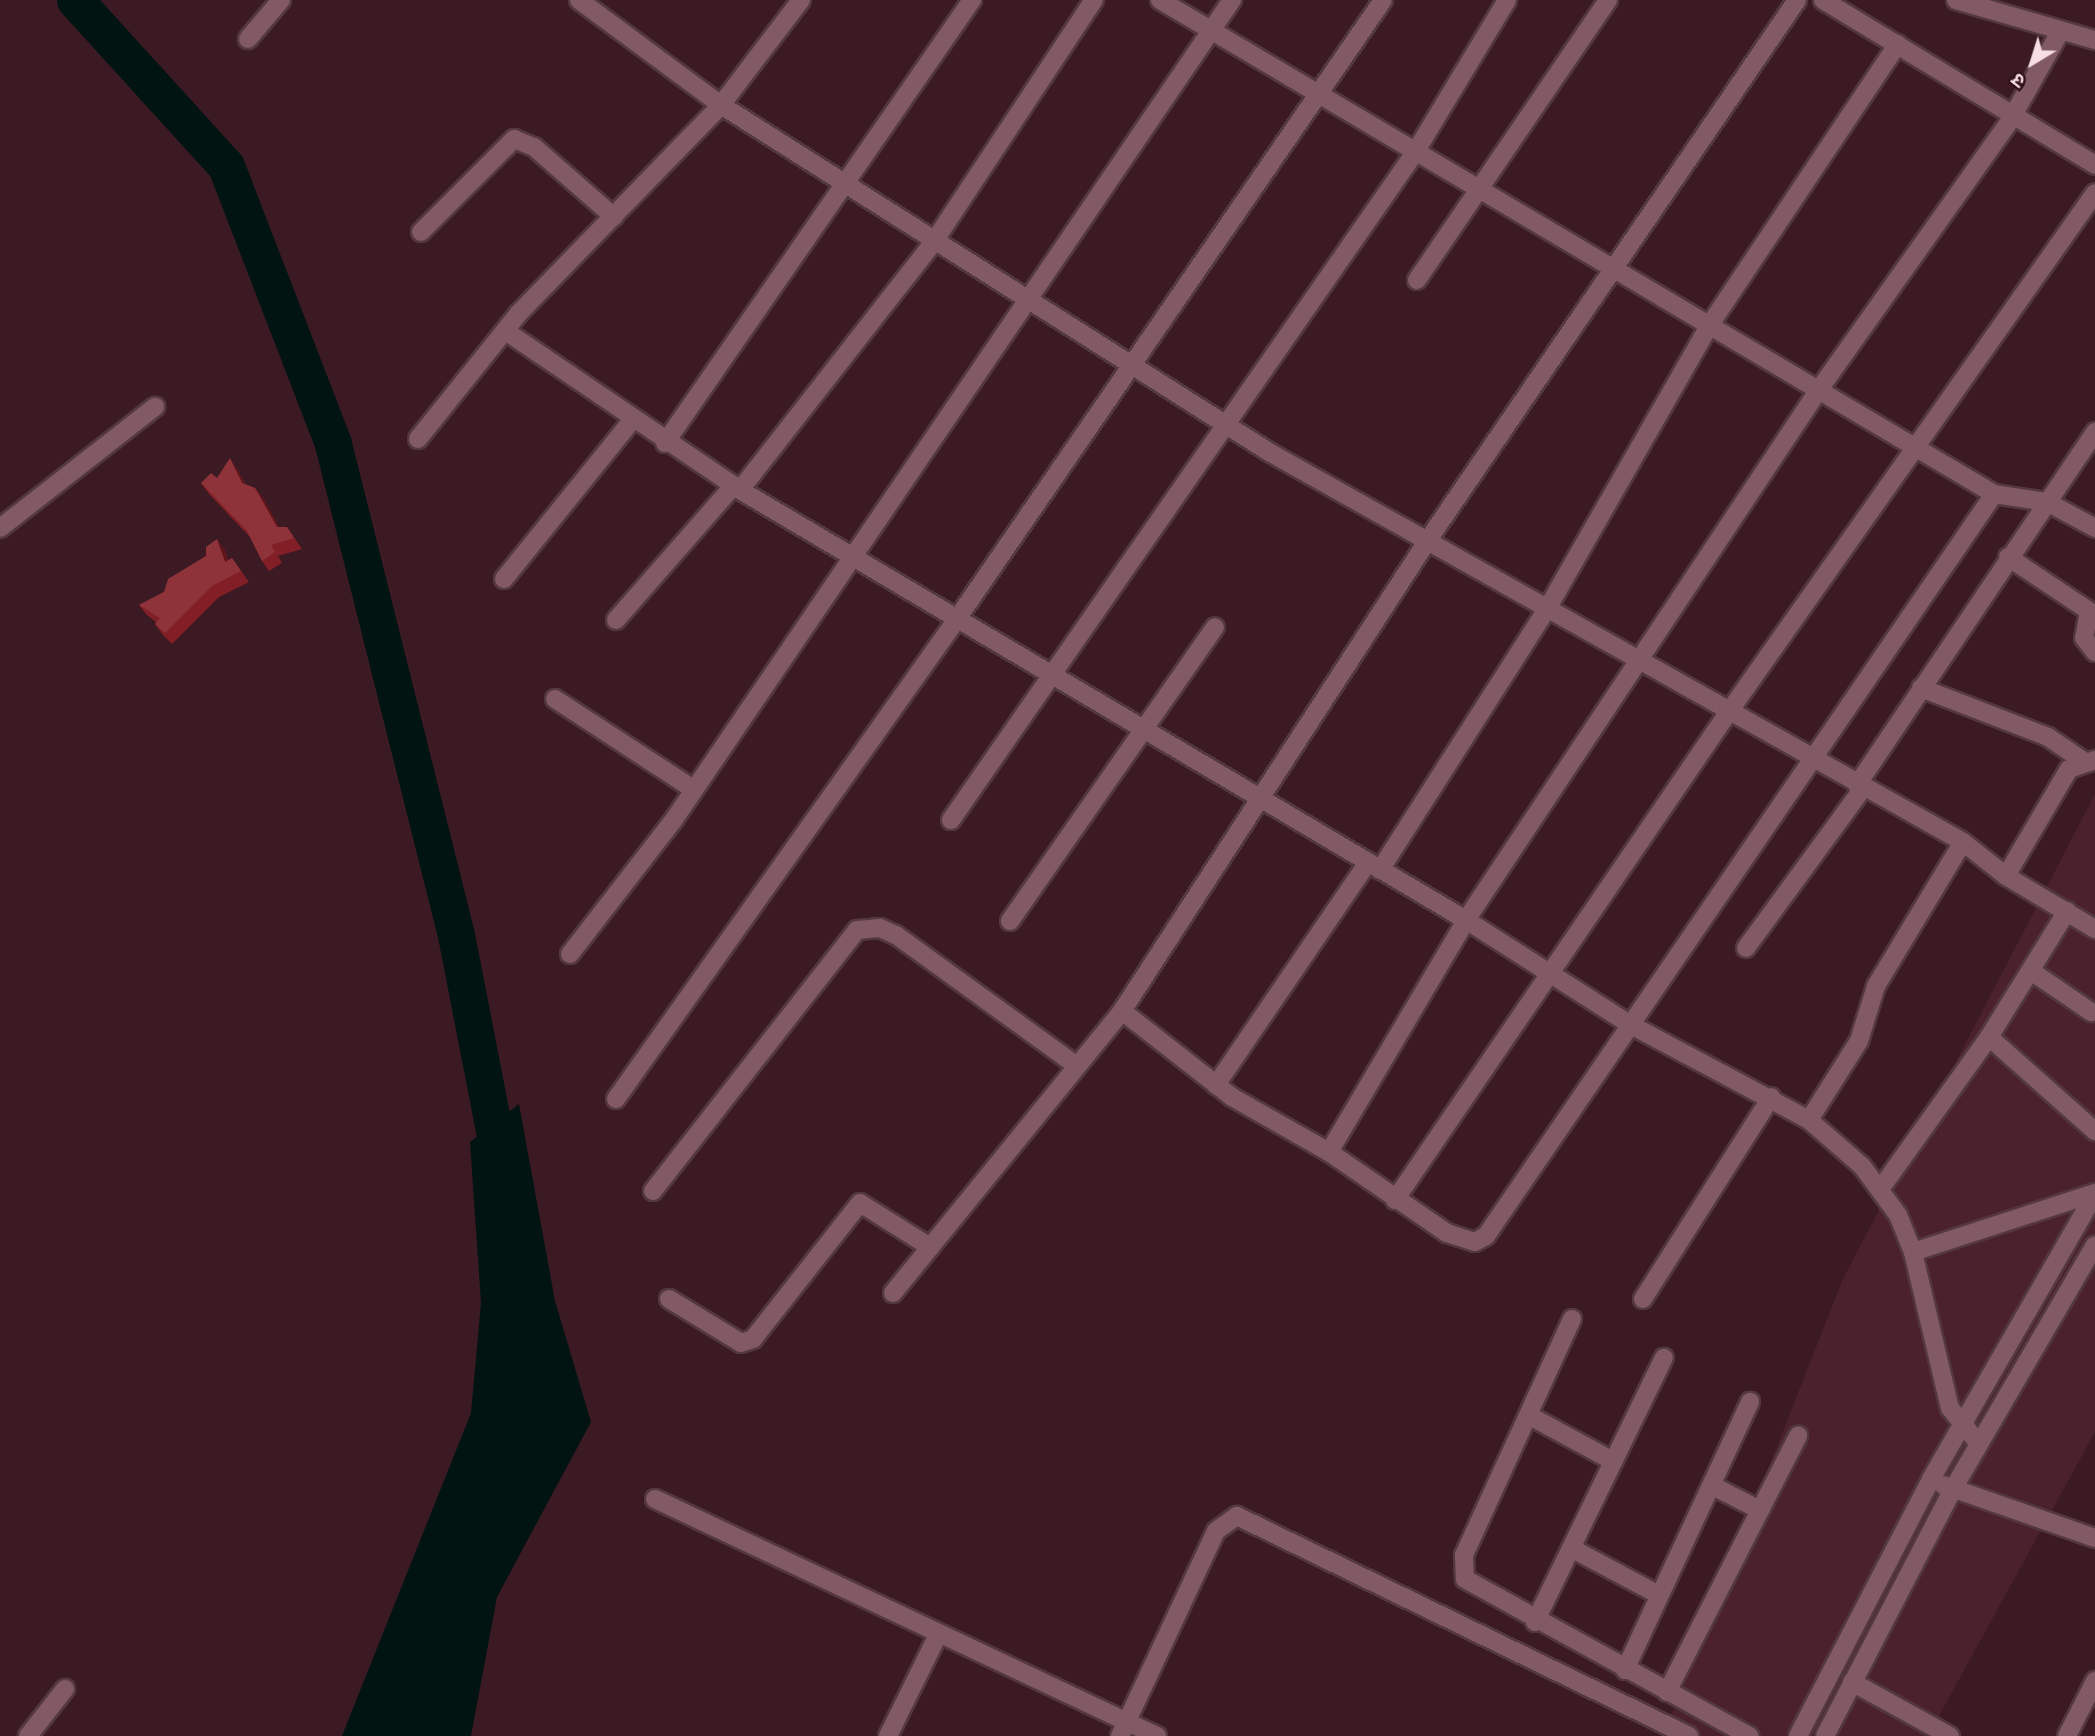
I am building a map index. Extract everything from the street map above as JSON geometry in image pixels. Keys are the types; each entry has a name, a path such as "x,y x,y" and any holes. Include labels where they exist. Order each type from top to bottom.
{"street":[{"path":"248,39 281,0"},
{"path":"579,0 721,105 1229,423 1813,762 1963,842 2006,876 2095,929"},
{"path":"418,439 507,332 721,105 801,0"},
{"path":"666,443 850,185 972,0"},
{"path":"616,620 737,487 935,240 1094,0"},
{"path":"1160,0 1994,494 2047,502 2095,528"},
{"path":"570,954 693,789 1232,0"},
{"path":"616,1099 957,619 1384,0"},
{"path":"951,820 1416,150 1507,0"},
{"path":"1417,280 1608,0"},
{"path":"893,1293 1122,1011 1263,800 1428,540 1611,268 1797,0"},
{"path":"1824,0 1898,44 2011,119 2095,165"},
{"path":"1956,0 2095,40"},
{"path":"1329,1152 1466,920 1818,391 2011,119 2060,32"},
{"path":"1216,1085 1375,866 1547,609 1709,326 1898,44"},
{"path":"421,232 514,139 534,147 614,218"},
{"path":"1395,1200 1552,977 1728,713 2095,193"},
{"path":"507,332 666,443 737,487 1466,920 1631,1025 1809,1119 1881,1188 1913,1252 1944,1393 1962,1424 1979,1444"},
{"path":"0,528 155,407"},
{"path":"504,579 634,419"},
{"path":"1746,948 1860,787 1921,688 2095,432"},
{"path":"1122,1011 1216,1085 1329,1152 1395,1200 1462,1240 1486,1236 1994,494"},
{"path":"2008,557 2089,611 2084,638 2095,652"},
{"path":"1010,921 1215,627"},
{"path":"1921,688 2048,737 2089,760 2062,781 2006,876"},
{"path":"555,699 693,789"},
{"path":"1809,1119 1859,1041 1880,979 1963,842"},
{"path":"1881,1188 1989,1037 2067,911"},
{"path":"653,1191 857,930 880,928 896,935 1077,1066"},
{"path":"2031,971 2091,1012"},
{"path":"1989,1037 2095,1131"},
{"path":"1643,1298 1771,1097"},
{"path":"1913,1252 2095,1194"},
{"path":"1798,1736 1931,1479 2095,1194"},
{"path":"669,1299 741,1343 754,1339 860,1203 930,1247"},
{"path":"1825,1736 1953,1489 2095,1245"},
{"path":"1572,1319 1462,1569 1475,1589 1749,1736"},
{"path":"1535,1622 1664,1358"},
{"path":"1625,1670 1750,1402"},
{"path":"1530,1416 1613,1461"},
{"path":"1667,1692 1798,1436"},
{"path":"1931,1479 2095,1538"},
{"path":"1713,1486 1760,1510"},
{"path":"655,1499 938,1635 1124,1729 1157,1736"},
{"path":"1124,1729 1216,1531 1237,1516 1689,1736"},
{"path":"1571,1548 1659,1595"},
{"path":"888,1736 938,1635"},
{"path":"2067,1736 2095,1681"},
{"path":"1852,1682 1950,1736"},
{"path":"28,1736 65,1689"}],"shaded area":[{"path":"2095,794 2095,1432 1928,1736 1663,1736 1842,1281"},
{"path":"519,1104 555,1301 591,1422 497,1597 471,1736 342,1736 471,1413 481,1303 470,1142"}],"building":[{"path":"230,458 242,483 255,488 277,527 287,527 294,538 271,545 275,552 262,561 247,531 201,483 211,473 217,478"},
{"path":"217,539 225,562 232,558 241,571 212,586 165,633 155,624 160,618 139,605 164,592 168,579 206,556 206,547"}],"waterway":[{"path":"75,0 226,166 333,444 456,935 502,1171"}]}
